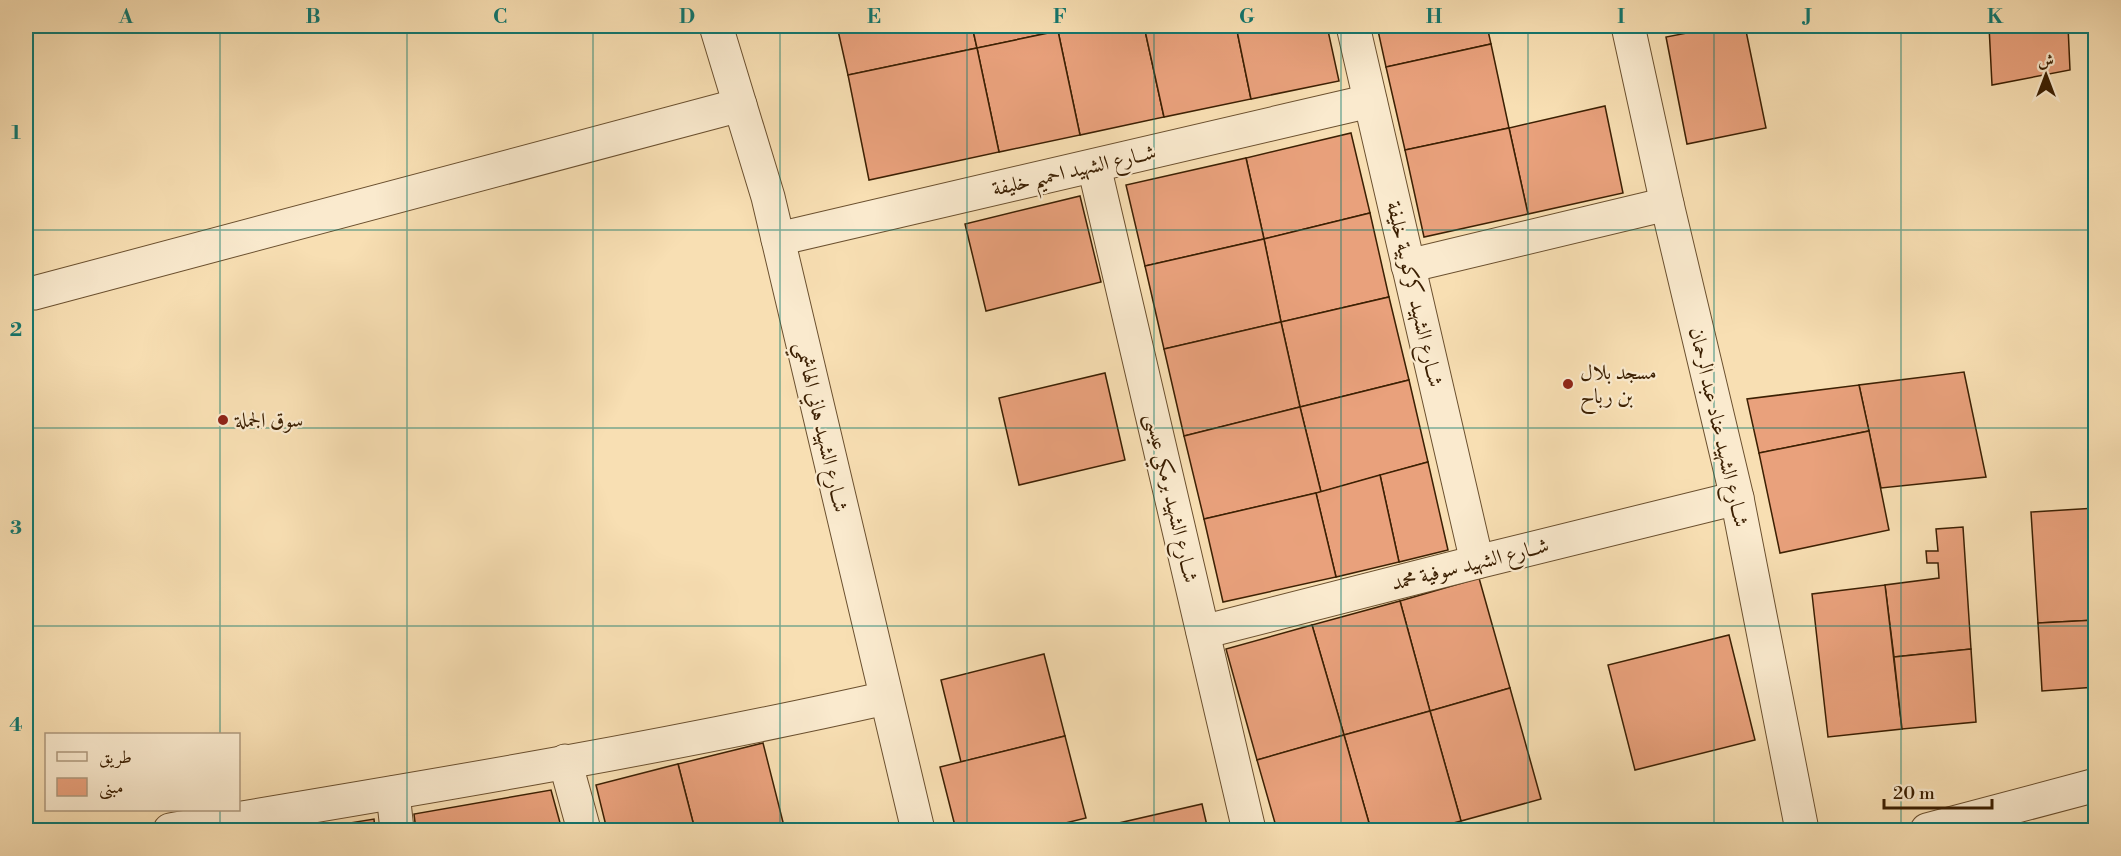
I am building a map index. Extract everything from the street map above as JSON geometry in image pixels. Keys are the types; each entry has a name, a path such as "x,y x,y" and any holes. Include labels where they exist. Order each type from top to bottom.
{"street":[{"name":"شــارع الشهيد هاني الهاشمي","path":"716,26 768,197 918,831"},
{"name":"شــارع الشهيد كركوبية خليفة","path":"1353,26 1477,561"},
{"name":"شــارع الشهيد عناد عبد الرحمان","path":"1628,26 1667,204 1737,498 1802,831"},
{"name":"شــارع الشهيد احميم خليفة","path":"778,238 1370,101"},
{"path":"34,293 740,105"},
{"name":"شــارع الشهيد برمكي عيسى","path":"1094,166 1249,831"},
{"path":"1408,266 1667,204"},
{"name":"شــارع الشهيد سوفية محمد","path":"1203,632 1477,561 1737,498"},
{"path":"170,831 761,726 886,698"},
{"path":"566,761 584,831"},
{"path":"1927,831 2096,785"},
{"path":"393,793 397,831"}],"building":[{"path":"837,26 972,26 977,48 848,75"},
{"path":"972,26 1057,26 1058,31 977,48"},
{"path":"1057,26 1083,26 1058,31"},
{"path":"1083,26 1144,26 1164,117 1080,135 1058,31"},
{"path":"1144,26 1236,26 1251,99 1164,117"},
{"path":"1236,26 1327,26 1339,81 1251,99"},
{"path":"1377,26 1487,26 1491,44 1386,67"},
{"path":"1723,26 1745,26 1766,128 1687,144 1666,37"},
{"path":"1989,26 2068,26 2070,70 1992,85"},
{"path":"1058,31 1080,135 999,152 977,48"},
{"path":"1491,44 1509,128 1405,150 1386,67"},
{"path":"977,48 999,152 869,180 848,75"},
{"path":"1605,106 1623,193 1528,214 1509,128"},
{"path":"1509,128 1528,214 1424,237 1405,150"},
{"path":"1351,133 1370,213 1264,239 1246,158"},
{"path":"1246,158 1264,239 1145,266 1126,185"},
{"path":"1080,196 1101,282 986,311 965,224"},
{"path":"1370,213 1389,297 1281,322 1264,239"},
{"path":"1264,239 1281,322 1164,349 1145,266"},
{"path":"1389,297 1409,380 1300,407 1281,322"},
{"path":"1281,322 1300,407 1184,436 1164,349"},
{"path":"1964,372 1986,477 1881,488 1859,385"},
{"path":"1105,373 1125,460 1019,485 999,398"},
{"path":"1409,380 1428,462 1321,492 1300,407"},
{"path":"1859,385 1869,431 1759,453 1747,399"},
{"path":"1300,407 1321,492 1204,519 1184,436"},
{"path":"1869,431 1889,530 1780,553 1759,453"},
{"path":"1428,462 1448,550 1399,562 1380,475"},
{"path":"1380,475 1399,562 1336,577 1316,493"},
{"path":"1316,493 1336,577 1223,602 1204,519"},
{"path":"2096,508 2096,620 2038,623 2031,512"},
{"path":"1963,527 1971,649 1894,657 1885,585 1939,578 1938,563 1927,563 1926,551 1938,551 1936,529"},
{"path":"1479,578 1510,688 1430,711 1400,601"},
{"path":"1885,585 1902,729 1828,737 1812,594"},
{"path":"1400,601 1430,711 1344,735 1312,625"},
{"path":"2096,620 2096,687 2042,691 2038,623"},
{"path":"1312,625 1344,735 1257,760 1226,649"},
{"path":"1729,635 1755,740 1635,770 1608,665"},
{"path":"1971,649 1976,722 1902,729 1894,657"},
{"path":"1044,654 1065,736 961,762 941,680"},
{"path":"1510,688 1541,799 1461,821 1430,711"},
{"path":"1430,711 1461,821 1427,830 1371,830 1344,735"},
{"path":"1344,735 1371,830 1277,830 1257,760"},
{"path":"1065,736 1086,818 1037,830 956,830 940,767"},
{"path":"763,743 785,830 695,830 678,764"},
{"path":"678,764 695,830 607,830 596,785"},
{"path":"551,790 562,830 416,830 414,814"},
{"path":"1202,804 1208,830 1088,830"},
{"path":"374,819 375,830 307,830"}],"place":[{"name":"مسجد بلال بن رباح","path":"1568,384"},
{"name":"سوق الجملة","path":"223,420"}]}
